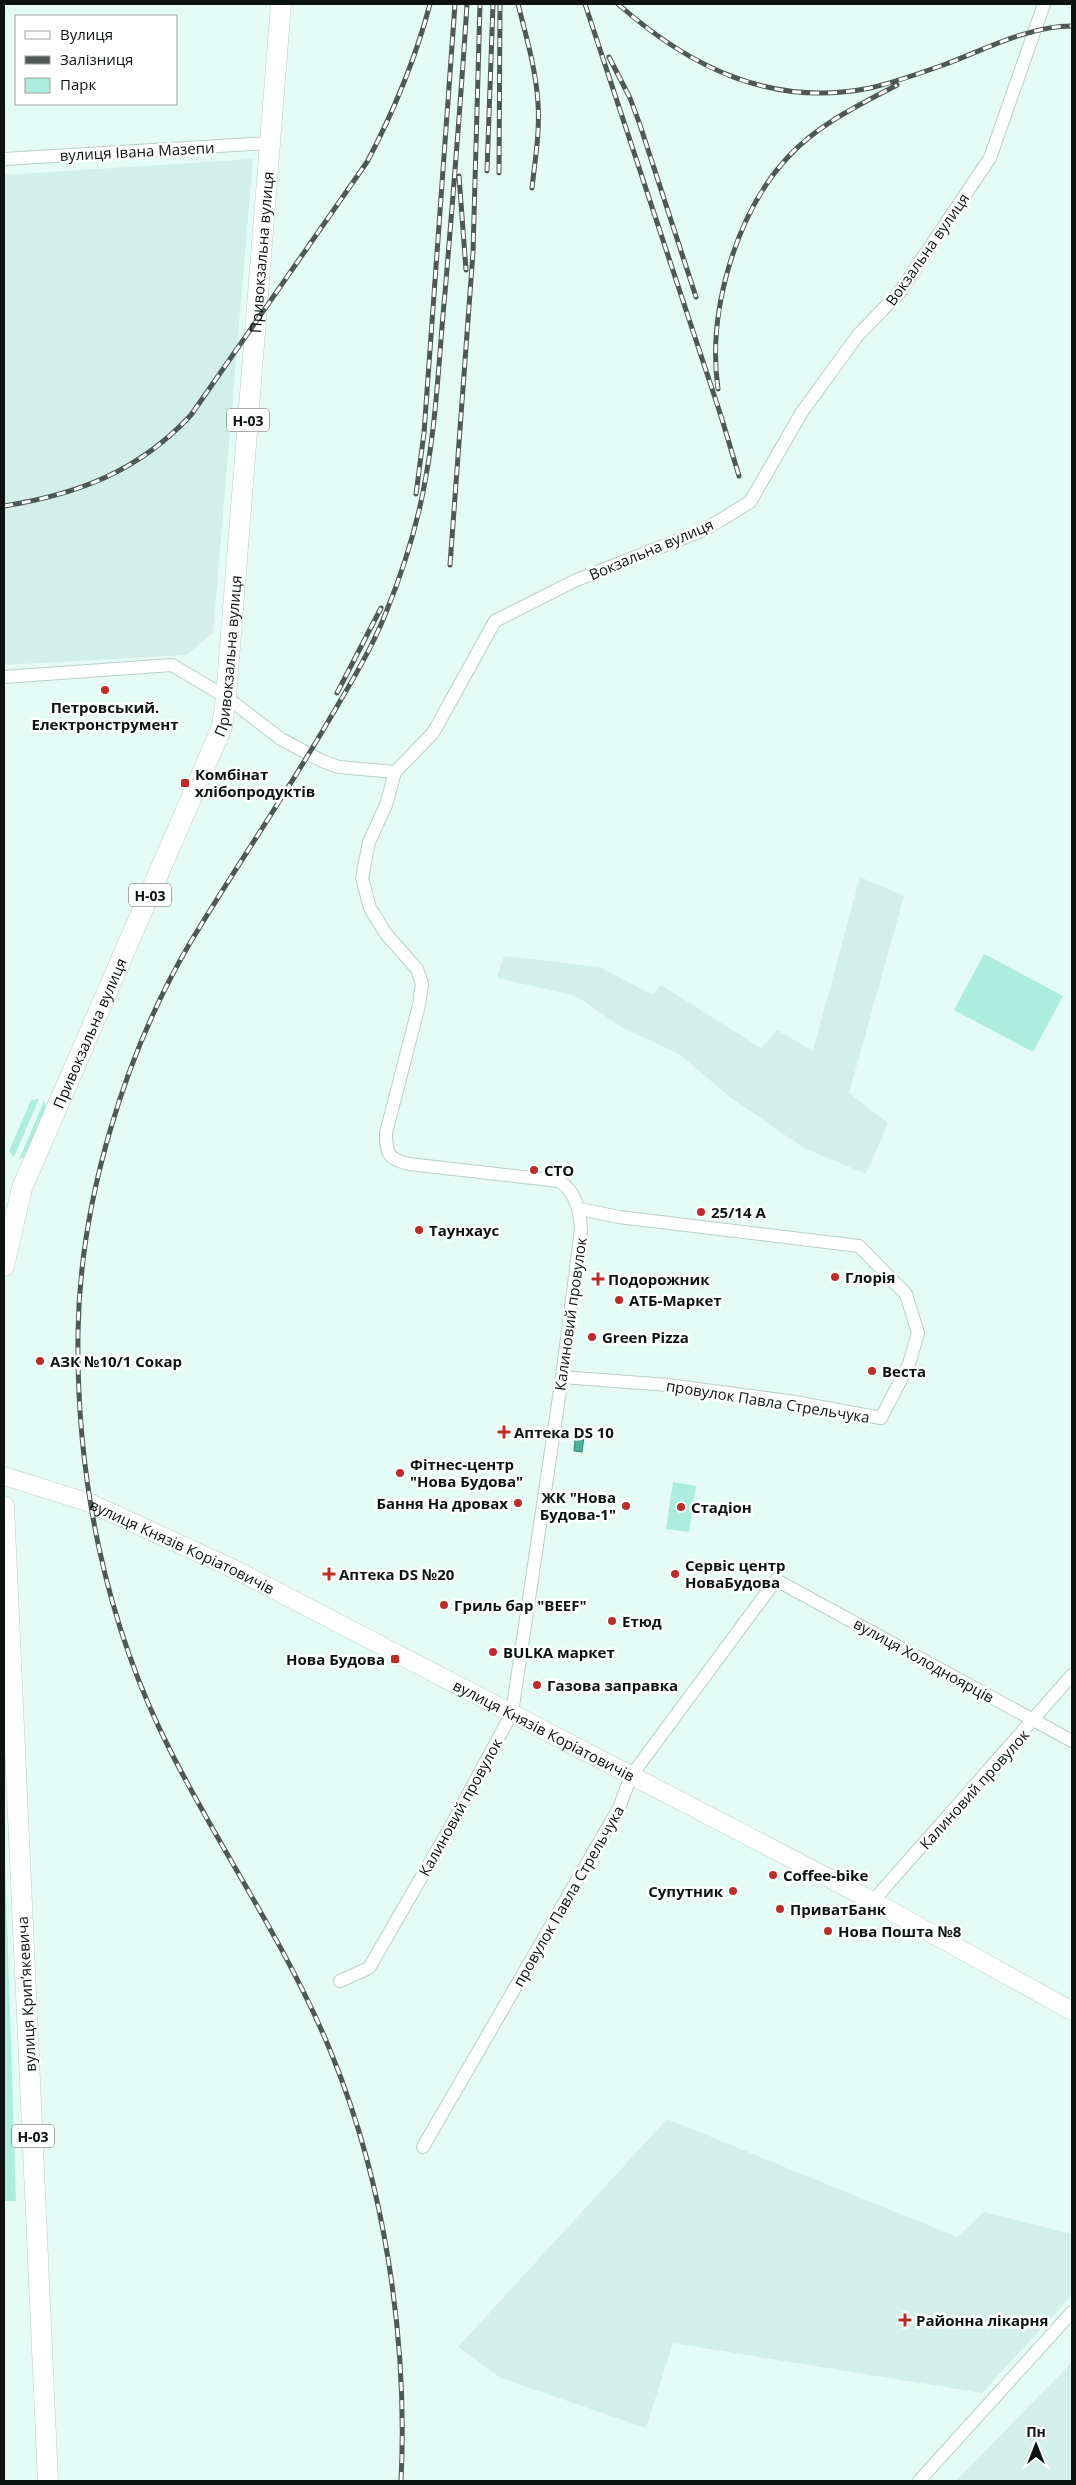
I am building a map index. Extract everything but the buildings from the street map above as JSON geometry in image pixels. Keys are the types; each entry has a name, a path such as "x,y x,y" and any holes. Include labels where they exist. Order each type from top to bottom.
{"main road":[{"name":"Привокзальна вулиця","path":"4,1266 22,1188 222,727 226,698 281,4"},
{"name":"вулиця Князів Коріатовичів","path":"4,1476 90,1502 236,1570 874,1901 1072,2011"},
{"name":"вулиця Крипʼякевича","path":"4,1506 48,2481"}],"street":[{"name":"Вокзальна вулиця","path":"395,772 433,733 495,621 574,581 704,530 750,502 802,412 858,335 899,294 990,158 1044,4"},
{"name":"вулиця Івана Мазепи","path":"4,159 270,144"},
{"path":"4,677 172,665 226,698 281,739 322,761 339,767 395,772"},
{"name":"Калиновий провулок","path":"340,1981 369,1968 451,1826 512,1713 562,1377 581,1230 580,1209 567,1186 559,1182 409,1164 394,1160 386,1150 386,1133 419,1006 422,984 417,969 386,934 370,908 362,878 369,842 386,805 395,772"},
{"name":"провулок Павла Стрельчука","path":"562,1377 668,1384 789,1401 881,1418 909,1364 918,1333 906,1294 859,1246 619,1217 580,1209"},
{"name":"провулок Павла Стрельчука","path":"423,2147 619,1808 631,1776 776,1580"},
{"name":"вулиця Холодноярців","path":"776,1580 1072,1741"},
{"name":"Калиновий провулок","path":"874,1901 1034,1721 1072,1675"},
{"path":"919,2481 1072,2312"}],"shaded area":[{"path":"253,159 213,633 186,655 4,665 4,175"},
{"path":"860,877 904,896 849,1093 888,1123 866,1174 804,1148 731,1098 679,1054 621,1027 576,996 497,978 504,956 599,967 653,995 661,985 761,1048 777,1030 813,1051"},
{"path":"576,1428 585,1429 582,1452 574,1451"},
{"path":"667,2119 957,2237 984,2212 1072,2234 1072,2295 982,2393 673,2343 646,2428 501,2378 458,2347"},
{"path":"1072,2362 1072,2481 956,2481"}],"green space":[{"path":"984,954 1063,996 1033,1052 954,1010"},
{"path":"39,1099 14,1157 9,1151 31,1100"},
{"path":"44,1101 46,1107 26,1156 19,1160"},
{"name":"Стадіон","path":"673,1482 696,1486 689,1532 666,1529"},
{"path":"5,1860 16,2201 4,2201"}],"railway":[{"path":"4,506 58,495 106,477 150,451 191,415 367,162 403,85 418,45 430,4"},
{"path":"416,494 424,433 455,4"},
{"path":"401,2481 401,2374 396,2319 389,2264 379,2210 366,2157 332,2055 315,2016 276,1940 171,1752 148,1703 128,1652 112,1601 89,1495 82,1441 78,1332 87,1232 97,1181 126,1081 145,1033 166,987 190,943 295,776 359,669 385,615 409,547 423,494 435,408 467,4"},
{"path":"450,565 473,252 480,4"},
{"path":"487,171 493,4"},
{"path":"499,173 500,4"},
{"path":"518,4 533,65 538,103 538,135 532,188"},
{"path":"585,4 739,476"},
{"path":"618,4 645,27 703,64 734,77 766,87 799,92 834,93 870,88 927,71 1024,34 1056,27 1072,26"},
{"path":"609,57 630,98 640,125 696,297"},
{"path":"718,389 716,359 717,328 722,296 740,234 754,205 770,179 789,156 813,134 840,116 897,85"},
{"path":"459,176 466,270"},
{"path":"337,693 381,608"}],"place":[{"name":"Петровський. Електронструмент","path":"105,690"},
{"name":"Комбінат хлібопродуктів","path":"185,783"},
{"name":"СТО","path":"534,1170"},
{"name":"25/14 А","path":"701,1212"},
{"name":"Таунхаус","path":"419,1230"},
{"name":"Глорія","path":"835,1277"},
{"name":"Подорожник","path":"598,1279"},
{"name":"АТБ-Маркет","path":"619,1300"},
{"name":"Green Pizza","path":"592,1337"},
{"name":"АЗК №10/1 Сокар","path":"40,1361"},
{"name":"Веста","path":"872,1371"},
{"name":"Аптека DS 10","path":"504,1432"},
{"name":"Фітнес-центр \"Нова Будова\"","path":"400,1473"},
{"name":"Бання На дровах","path":"518,1503"},
{"name":"ЖК \"Нова Будова-1\"","path":"626,1506"},
{"name":"Стадіон","path":"681,1507"},
{"name":"Аптека DS №20","path":"329,1574"},
{"name":"Сервіс центр НоваБудова","path":"675,1574"},
{"name":"Гриль бар \"BEEF\"","path":"444,1605"},
{"name":"Етюд","path":"612,1621"},
{"name":"BULKA маркет","path":"493,1652"},
{"name":"Нова Будова","path":"395,1659"},
{"name":"Газова заправка","path":"537,1685"},
{"name":"Coffee-bike","path":"773,1875"},
{"name":"Супутник","path":"733,1891"},
{"name":"ПриватБанк","path":"780,1909"},
{"name":"Нова Пошта №8","path":"828,1931"},
{"name":"Районна лікарня","path":"905,2320"}]}
